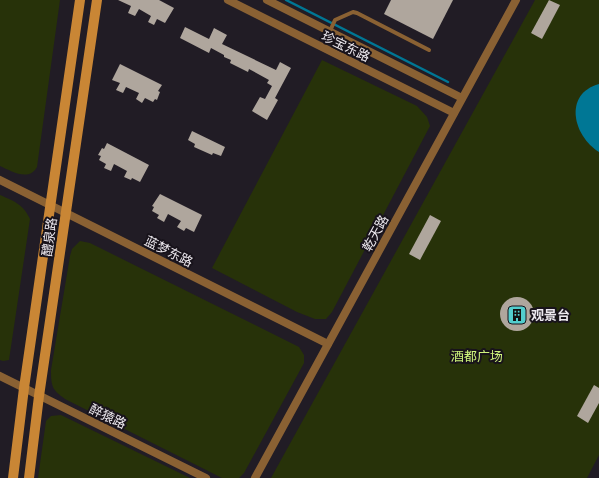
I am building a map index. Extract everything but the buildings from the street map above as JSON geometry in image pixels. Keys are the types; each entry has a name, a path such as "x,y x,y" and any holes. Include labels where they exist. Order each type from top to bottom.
{"street":[{"name":"醴泉路","path":"13,478 24,388 80,0"},
{"name":"醴泉路","path":"29,478 39,396 97,0"},
{"name":"珍宝东路","path":"228,0 454,113"},
{"name":"珍宝东路","path":"267,0 462,98"},
{"name":"乾天路","path":"255,478 516,0"},
{"name":"蓝梦东路","path":"0,180 328,344"},
{"name":"醉猿路","path":"0,376 206,478"}],"lane":[{"path":"330,32 335,20 353,12 429,50"}],"green space":[{"path":"0,0 60,0 37,167 34,171 25,175 0,166"},
{"name":"酒都广场","path":"535,0 599,0 599,455 587,478 271,478"},
{"path":"322,60 417,106 427,117 430,126 332,312 326,319 315,319 297,312 212,268"},
{"path":"0,195 21,206 30,219 9,360 3,361 0,360"},
{"path":"80,241 90,243 299,347 304,355 304,363 244,473 239,478 222,478 65,399 57,393 52,384 51,370 70,256 72,249"},
{"path":"61,415 190,478 38,478 46,421 51,416"}],"water":[{"path":"599,84 599,152 590,145 578,126 576,106 580,97 588,89"}],"waterway":[{"path":"286,0 448,82"}],"place":[{"name":"观景台","path":"517,315"}]}
